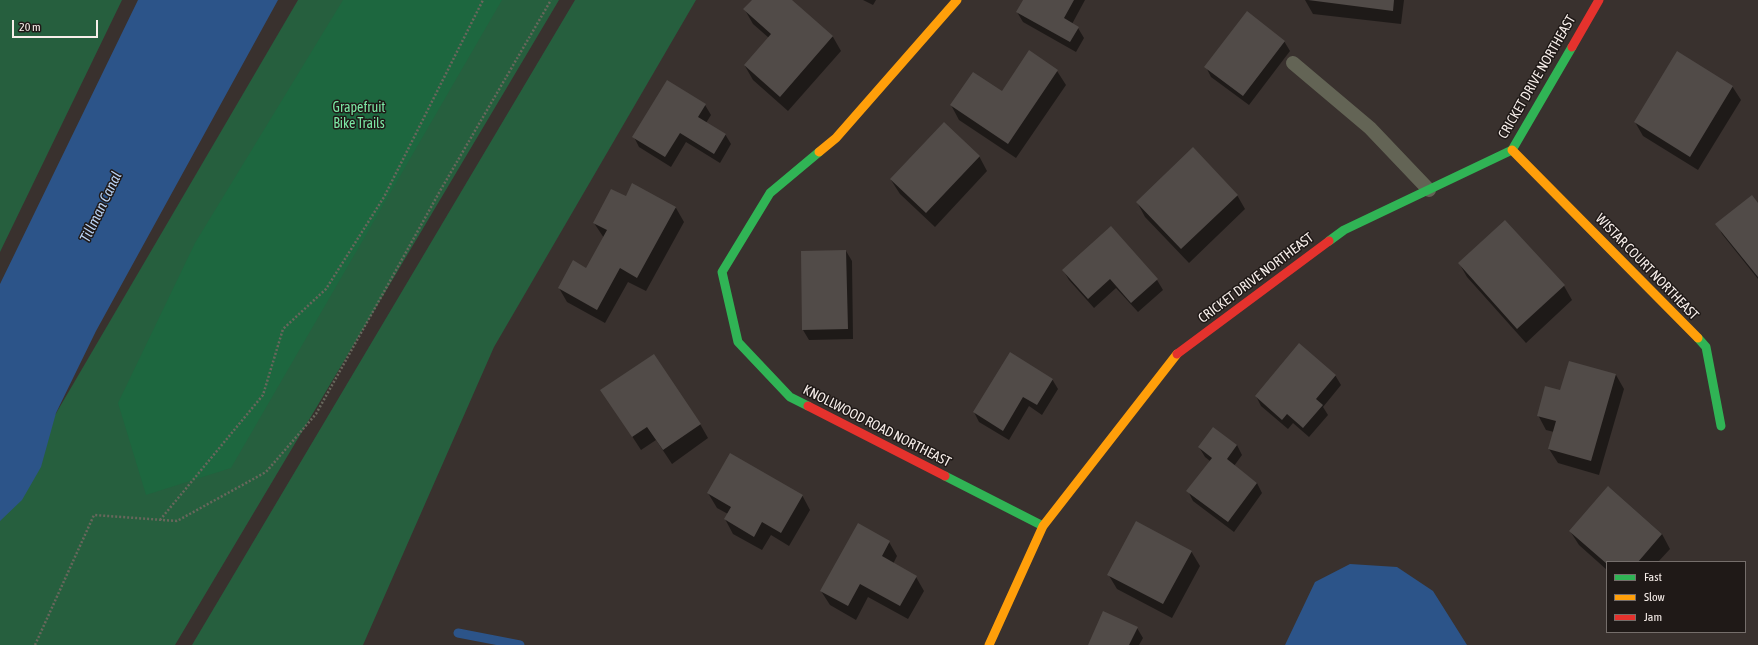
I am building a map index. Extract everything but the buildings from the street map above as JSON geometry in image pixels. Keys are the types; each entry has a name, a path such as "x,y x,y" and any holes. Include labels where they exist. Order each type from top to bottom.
{"street":[{"name":"KNOLLWOOD ROAD NORTHEAST","path":"957,0 836,138 770,193 722,272 738,342 790,397 1043,526"},
{"name":"CRICKET DRIVE NORTHEAST","path":"989,645 1043,526 1174,356 1344,230 1512,150 1599,0"},
{"name":"WISTAR COURT NORTHEAST","path":"1512,150 1706,348 1721,426"}],"lane":[{"path":"1293,63 1370,128 1429,190"}],"path":[{"path":"160,520 263,395 283,329 326,289 384,197 483,0"},
{"path":"35,645 94,515 177,521 266,472 316,414 440,191 551,0"}],"green space":[{"path":"0,0 122,0 0,252"},
{"name":"Grapefruit Bike Trails","path":"298,0 559,0 175,645 0,645 0,509"},
{"path":"343,0 502,0 231,468 146,495 118,403 195,243"},
{"path":"575,0 696,0 494,347 363,645 192,645"}],"water":[{"name":"Tillman Canal","path":"138,0 278,0 96,331 56,413 41,467 22,500 0,521 0,284"},
{"path":"1350,564 1397,567 1433,591 1467,645 1285,645 1315,582"}],"waterway":[{"path":"458,633 520,645"}],"traffic: fast":[{"path":"1329,241 1344,230 1512,150 1572,47"},
{"path":"808,406 790,397 738,342 722,272 770,193 819,152"},
{"path":"1698,338 1706,347 1721,426"},
{"path":"945,476 1043,526"}],"traffic: slow":[{"path":"819,152 836,138 957,0"},
{"path":"1512,150 1698,338"},
{"path":"989,645 1043,526 1177,354"}],"traffic: jam":[{"path":"1572,47 1599,0"},
{"path":"1177,354 1329,241"},
{"path":"808,406 945,476"}]}
